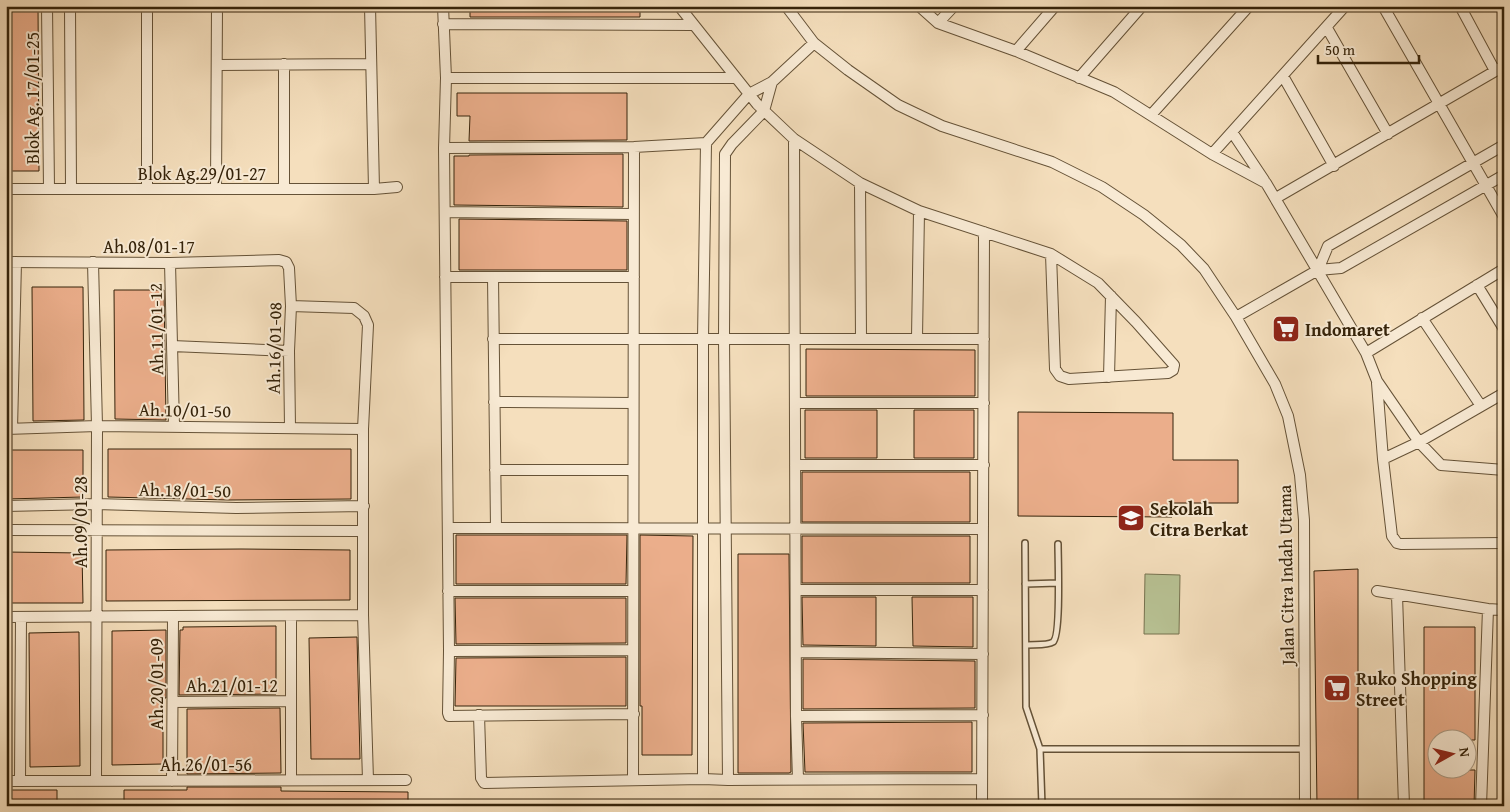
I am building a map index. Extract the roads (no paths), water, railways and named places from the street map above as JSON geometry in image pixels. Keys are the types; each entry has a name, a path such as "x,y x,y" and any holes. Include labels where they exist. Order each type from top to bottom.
{"street":[{"name":"Blok Ag. 17/01-25","path":"47,6 49,189"},
{"path":"70,6 72,189"},
{"path":"147,6 147,189"},
{"path":"216,189 217,6"},
{"path":"370,6 374,189"},
{"path":"443,6 446,78 444,148 448,713 449,716 634,714"},
{"path":"679,6 749,94 794,139 860,183 919,211 1051,254 1098,283 1156,343 1174,365 1173,370 1168,373 1109,377 1069,379 1060,376 1055,369 1051,254"},
{"name":"Jalan Citra Indah Utama","path":"786,6 814,43 848,70 898,105 942,126 1052,162 1102,187 1144,215 1180,245 1204,269 1236,317 1275,384 1288,416 1300,475 1304,520 1305,806"},
{"path":"919,6 938,23 1016,51 1114,92 1212,154 1266,183"},
{"path":"938,23 954,6"},
{"path":"1016,51 1055,6"},
{"path":"1079,78 1142,6"},
{"path":"1151,116 1249,6"},
{"path":"1212,154 1345,6"},
{"path":"1383,6 1504,217"},
{"path":"1276,198 1500,69 1460,6"},
{"path":"443,24 694,25"},
{"path":"1327,28 1388,134"},
{"path":"703,779 702,528 706,143 749,94 772,82 814,43"},
{"path":"284,64 284,189"},
{"path":"216,65 371,64"},
{"path":"1283,76 1334,166"},
{"path":"446,78 736,78"},
{"path":"728,780 724,338 725,154 732,144 764,111 772,82"},
{"path":"1232,132 1276,198 1366,353 1377,381 1418,442 1442,465 1504,470"},
{"path":"794,139 796,716 798,779"},
{"path":"444,148 634,147 706,143"},
{"path":"1318,270 1328,246 1504,145"},
{"path":"633,780 634,147"},
{"path":"1236,317 1318,270 1341,268 1504,175"},
{"path":"860,183 861,338"},
{"name":"Blok Ag.29/01-27","path":"6,189 374,189 397,187"},
{"path":"917,338 919,211"},
{"path":"445,212 633,214"},
{"path":"982,806 984,232"},
{"name":"Ah.08/01-17","path":"11,262 170,263 279,260 286,262 289,268"},
{"path":"9,429 11,262"},
{"name":"Ah.09/01-28","path":"93,262 96,426 96,781"},
{"name":"Ah.11/01-12","path":"170,263 174,426"},
{"name":"Ah.16/01-08","path":"289,268 292,306 289,351 290,428"},
{"path":"1366,353 1504,269"},
{"path":"445,277 634,278"},
{"path":"493,277 496,528"},
{"path":"1477,285 1504,328"},
{"path":"1109,377 1111,296"},
{"path":"292,306 354,308 364,316 368,325 363,429 364,615 368,780"},
{"path":"1422,318 1481,406"},
{"path":"493,339 984,338"},
{"path":"172,346 289,351"},
{"path":"1377,381 1383,459 1392,536 1397,543 1504,543"},
{"path":"1383,459 1418,442 1504,393"},
{"path":"494,402 633,402"},
{"path":"795,403 984,403"},
{"name":"Ah.10/01-50","path":"9,429 96,426 363,429"},
{"path":"795,465 984,465"},
{"path":"495,470 633,470"},
{"name":"Ah.18/01-50","path":"6,506 96,504 236,508 364,506"},
{"path":"448,528 984,529"},
{"path":"6,530 363,531"},
{"path":"796,590 983,590"},
{"path":"448,591 634,591"},
{"path":"1378,591 1504,610"},
{"path":"1397,595 1404,806"},
{"path":"1481,806 1488,609"},
{"path":"6,617 364,615"},
{"name":"Ah.20/01-09","path":"172,781 173,616"},
{"path":"291,616 291,780"},
{"path":"20,781 21,617"},
{"path":"449,651 633,650"},
{"path":"796,652 983,654"},
{"name":"Ah.21/01-12","path":"173,702 291,701"},
{"path":"480,715 481,778 484,783 703,779 981,779"},
{"path":"796,716 983,715"},
{"name":"Ah.26/01-56","path":"6,781 406,780"}],"lane":[{"path":"1025,542 1026,707 1040,749 1042,806"},
{"path":"1026,645 1047,644 1054,642 1057,637 1058,544"},
{"path":"1025,584 1058,583"},
{"path":"1040,749 1305,748"}],"place":[{"name":"Indomaret","path":"1286,329"},
{"name":"Sekolah Citra Berkat","path":"1131,518"},
{"name":"Ruko Shopping Street","path":"1337,688"}]}
